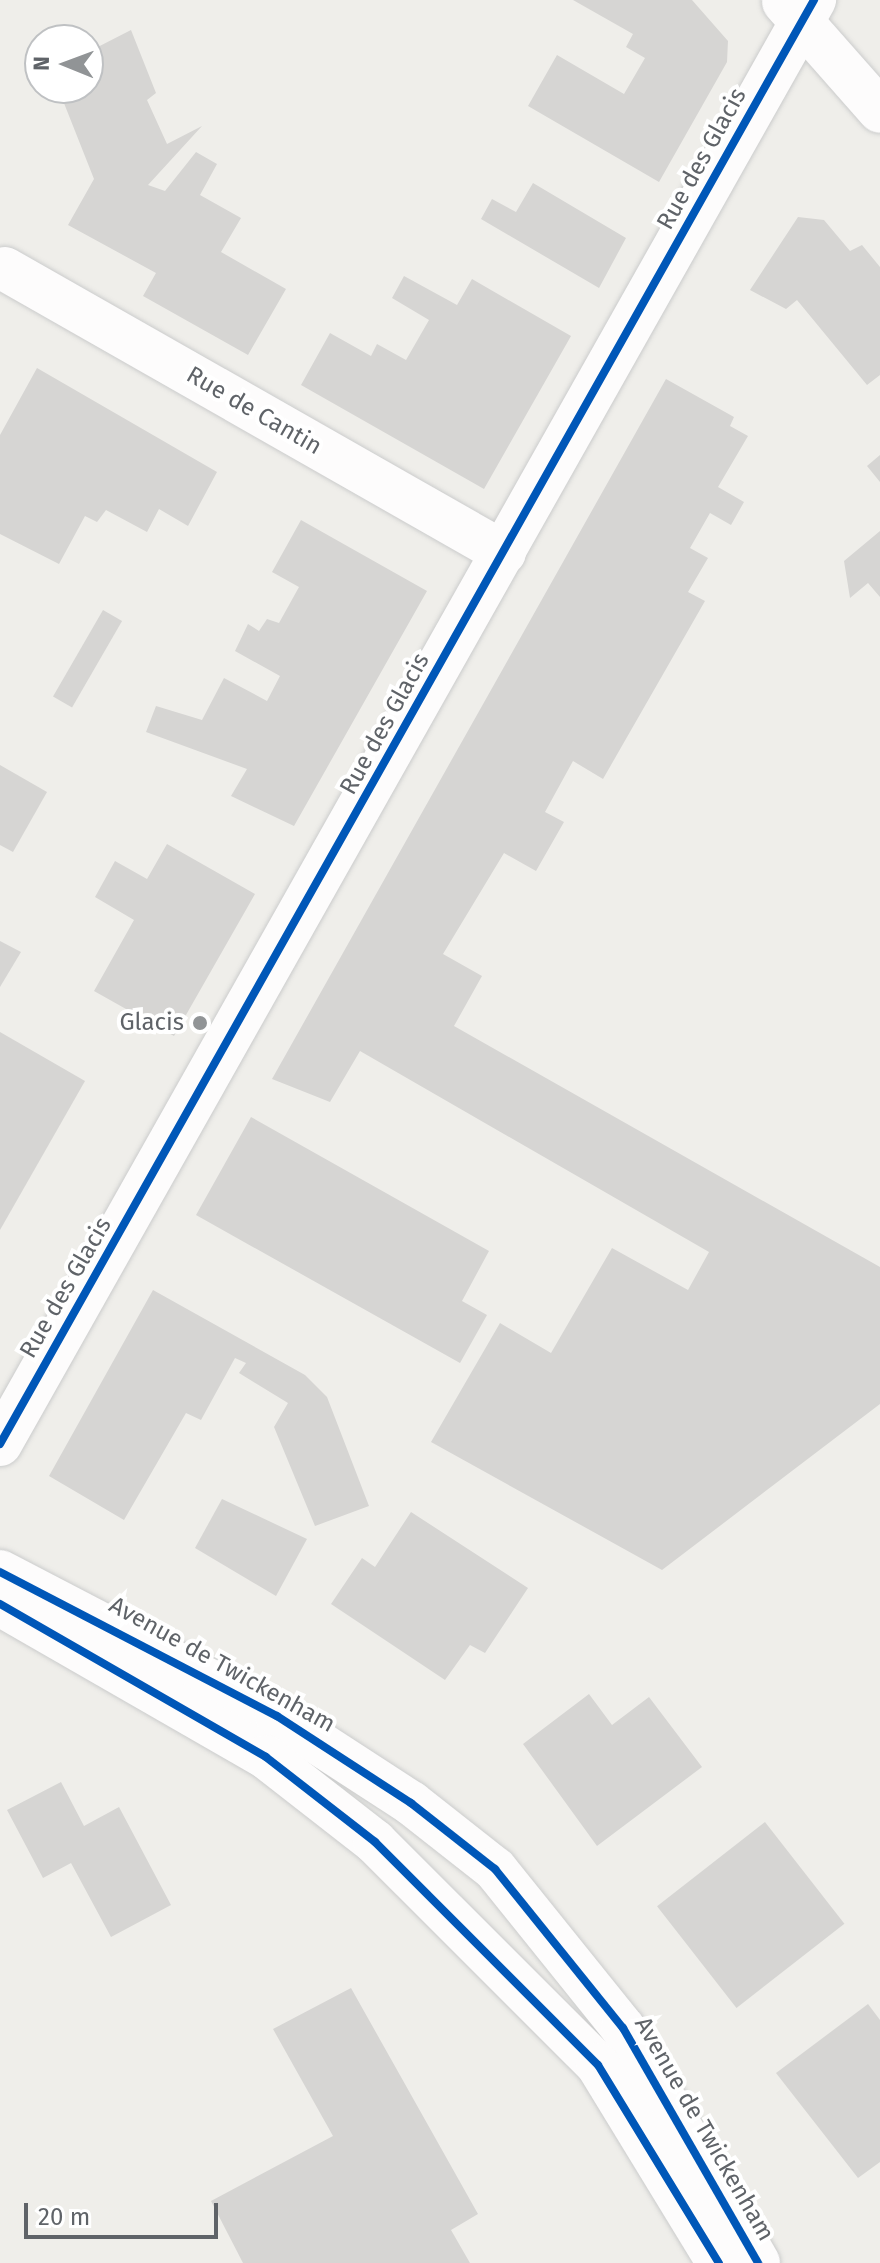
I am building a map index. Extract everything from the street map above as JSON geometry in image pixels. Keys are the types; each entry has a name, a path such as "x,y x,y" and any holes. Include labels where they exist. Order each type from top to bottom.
{"street":[{"path":"799,7 880,111"},
{"name":"Rue des Glacis","path":"0,1444 504,553 799,7"},
{"name":"Rue de Cantin","path":"5,269 504,553"},
{"name":"Avenue de Twickenham","path":"0,1572 277,1716 411,1803 495,1869 623,2028 758,2263"},
{"path":"0,1604 266,1757 364,1832 578,2040 622,2098 719,2263"}],"building":[{"path":"573,0 692,0 728,41 727,62 659,182 528,106 557,55 624,94 645,58 626,47 633,34"},
{"path":"131,30 156,93 147,100 167,144 202,126 148,185 165,191 196,152 217,164 200,195 241,218 221,252 286,289 248,355 143,296 156,273 68,225 94,179 64,104 104,104 104,44"},
{"path":"533,183 626,238 599,288 481,219 492,199 516,212"},
{"path":"798,217 824,220 850,251 862,245 880,267 880,375 867,385 797,300 786,309 750,290"},
{"path":"404,276 457,305 472,279 571,336 484,489 301,385 330,333 371,356 377,344 406,360 429,320 392,298"},
{"path":"37,368 217,472 188,526 159,509 147,532 106,510 97,522 85,516 59,564 0,534 0,435"},
{"path":"666,379 734,417 730,426 748,436 718,487 744,502 731,525 710,513 690,548 708,558 688,592 705,601 603,779 573,761 545,812 564,822 536,871 504,853 443,954 482,976 454,1026 880,1267 880,1404 662,1570 431,1442 500,1323 551,1353 612,1248 688,1290 709,1252 360,1051 330,1102 272,1079"},
{"path":"880,455 880,482 867,466"},
{"path":"301,520 427,591 294,826 231,796 247,769 146,732 156,706 202,720 224,678 267,701 280,676 235,651 248,624 259,631 267,619 279,623 299,587 272,572"},
{"path":"880,531 880,597 868,583 850,598 844,561"},
{"path":"103,610 122,621 72,708 53,697"},
{"path":"0,765 47,792 13,852 0,845"},
{"path":"167,844 255,894 174,1036 94,991 134,920 95,897 115,861 147,879"},
{"path":"0,941 21,952 0,987"},
{"path":"0,1032 85,1081 0,1230"},
{"path":"251,1117 489,1251 462,1301 487,1315 460,1363 196,1215"},
{"path":"153,1290 305,1375 327,1397 369,1506 315,1526 274,1427 288,1403 239,1373 246,1363 235,1358 201,1420 186,1413 124,1520 49,1476"},
{"path":"222,1499 307,1539 276,1596 195,1548"},
{"path":"411,1512 528,1588 485,1653 470,1645 445,1680 331,1604 362,1558 375,1567"},
{"path":"589,1694 612,1725 649,1697 702,1767 597,1846 523,1744"},
{"path":"61,1782 84,1826 119,1807 171,1905 111,1937 71,1863 43,1878 7,1810"},
{"path":"765,1822 844,1924 736,2008 657,1906"},
{"path":"351,1988 478,2214 451,2230 470,2263 243,2263 211,2201 333,2136 273,2029"},
{"path":"868,2004 880,2020 880,2162 858,2178 776,2073"}],"cycle path":[{"path":"0,1444 814,0"},
{"path":"0,1572 277,1716 411,1803 495,1869 623,2028 758,2263"},
{"path":"0,1604 266,1757 375,1842 598,2065 719,2263"}],"place":[{"name":"Glacis","path":"200,1023"}]}
